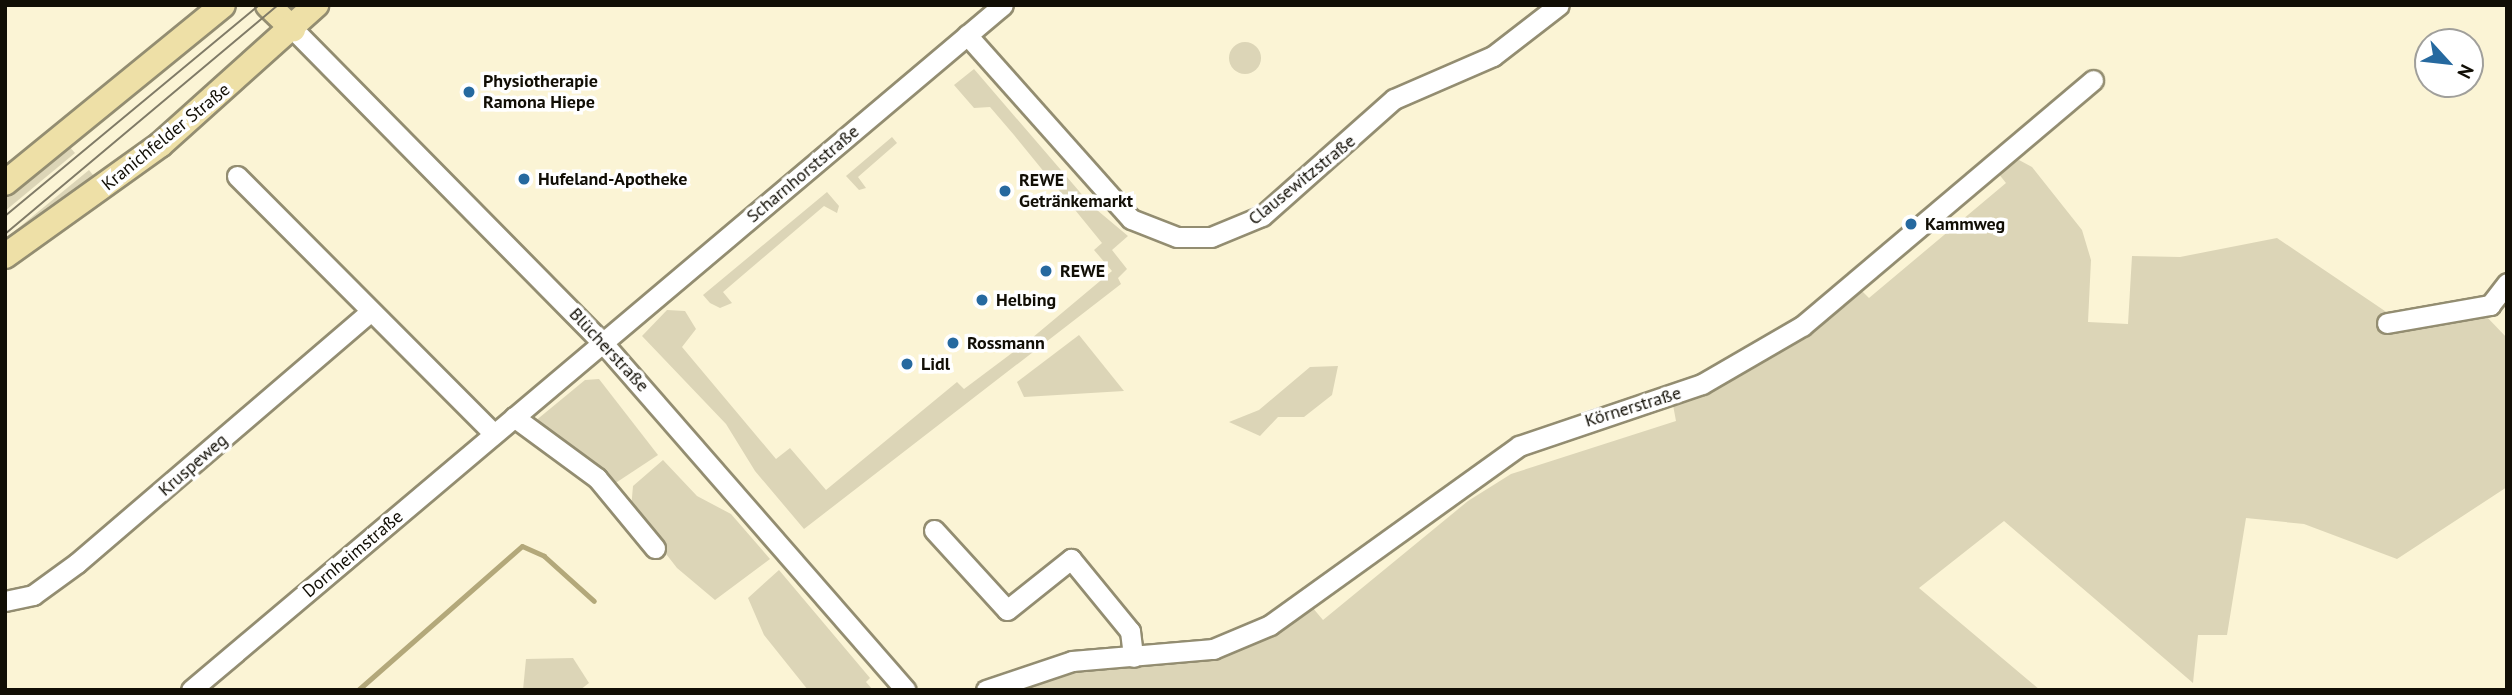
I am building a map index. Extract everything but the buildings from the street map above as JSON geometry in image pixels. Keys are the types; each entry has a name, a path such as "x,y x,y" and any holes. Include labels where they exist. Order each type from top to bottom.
{"main road":[{"path":"5,183 223,5"},
{"path":"268,5 293,29"},
{"name":"Kranichfelder Straße","path":"5,256 120,177 293,29 316,5"}],"street":[{"name":"Scharnhorststraße","path":"602,342 1003,5"},
{"name":"Clausewitzstraße","path":"967,35 1122,211 1155,231 1211,237 1262,216 1394,99 1493,56 1559,5"},
{"name":"Blücherstraße","path":"293,29 602,342 906,690"},
{"name":"Körnerstraße","path":"986,690 1037,668 1213,649 1270,625 1519,446 1683,392 1747,362 1840,296 2093,80"},
{"path":"237,176 494,434"},
{"path":"2387,323 2490,305 2507,284"},
{"name":"Kruspeweg","path":"5,601 33,595 77,563 371,311"},
{"name":"Dornheimstraße","path":"191,690 602,342"},
{"path":"514,417 624,490 655,548"},
{"path":"934,530 1007,610 1071,559 1130,631 1133,657"}],"shaded area":[{"path":"1245,42 1257,46 1261,58 1257,70 1245,74 1233,70 1229,58 1233,46"},
{"path":"974,69 1091,205 1128,236 1112,250 1127,269 1118,278 1121,284 804,529 755,471 726,424 642,336 667,310 685,311 696,329 682,347 776,459 790,448 826,490 957,382 964,389 1032,338 1112,271 1094,250 1102,243 1014,135 990,107 974,108 954,85"},
{"path":"892,137 897,143 858,177 866,188 859,190 846,176"},
{"path":"68,145 75,153 5,211 5,197"},
{"path":"2019,160 2032,167 2082,230 2091,260 2088,322 2128,324 2132,256 2180,257 2277,238 2413,330 2485,315 2507,338 2507,487 2397,559 2304,524 2246,518 2227,635 2198,635 2193,683 2004,521 1919,588 2040,690 1015,690 1073,669 1215,657 1312,607 1323,620 1468,501 1511,474 1676,421 1673,405 1751,369 1860,289 1869,298 2006,183 1998,173"},
{"path":"89,170 97,180 5,246 5,239"},
{"path":"827,192 839,206 837,213 824,206 723,292 732,303 720,308 710,303 703,295"},
{"path":"1079,335 1124,391 1024,397 1017,382"},
{"path":"1338,366 1332,395 1304,417 1278,417 1260,436 1229,422 1259,410 1310,367"},
{"path":"599,379 658,455 611,486 534,422 585,380"},
{"path":"663,460 697,496 731,514 770,559 715,600 677,568 631,509 633,486"},
{"path":"779,570 870,678 866,682 873,690 808,690 764,635 748,598"},
{"path":"573,658 589,683 580,690 523,690 526,659"}],"waterway":[{"path":"358,690 522,546 544,556 594,601"}],"tram line":[{"path":"5,216 259,5"},
{"path":"5,234 278,5"}],"place":[{"name":"Physiotherapie Ramona Hiepe","path":"469,92"},
{"name":"Hufeland-Apotheke","path":"524,179"},
{"name":"REWE Getränkemarkt","path":"1005,191"},
{"name":"Kammweg","path":"1911,224"},
{"name":"REWE","path":"1046,271"},
{"name":"Helbing","path":"982,300"},
{"name":"Rossmann","path":"953,343"},
{"name":"Lidl","path":"907,364"}]}
